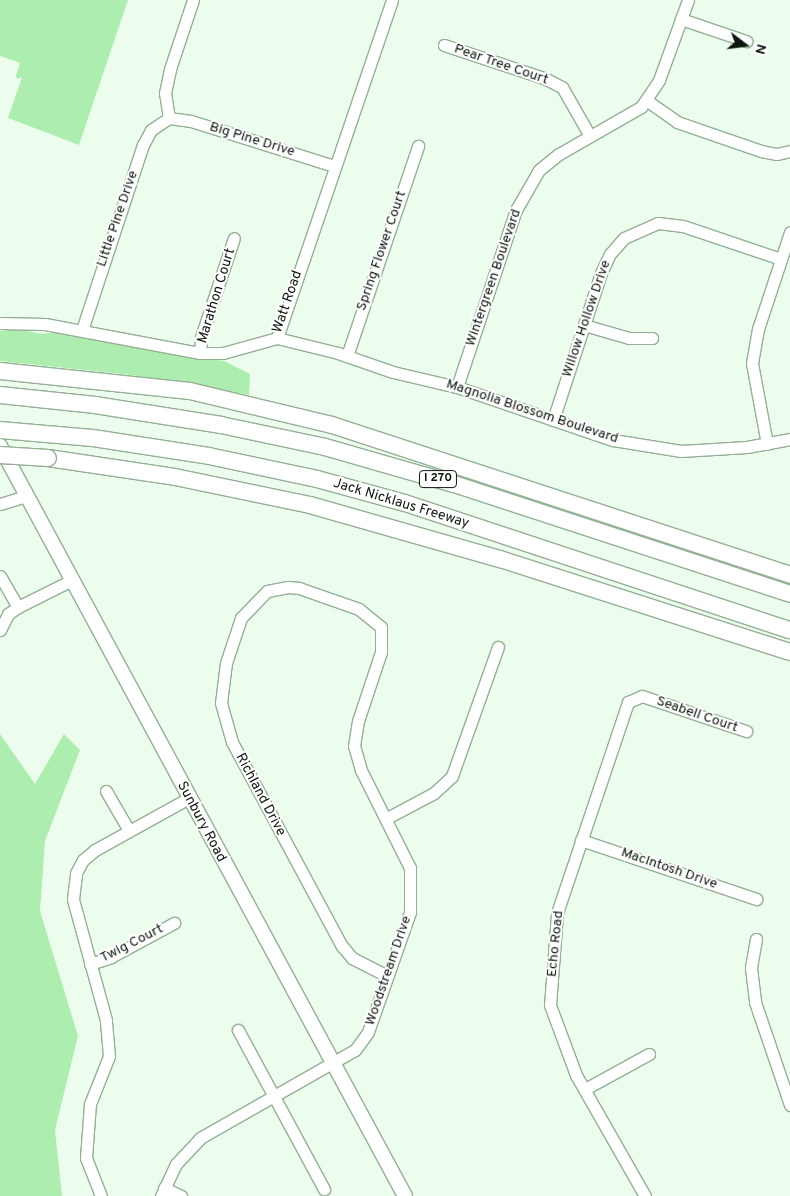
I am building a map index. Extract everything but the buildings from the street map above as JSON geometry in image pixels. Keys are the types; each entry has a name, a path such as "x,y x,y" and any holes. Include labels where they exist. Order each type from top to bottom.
{"highway":[{"path":"2,371 190,391 332,424 790,575"},
{"name":"I 270","path":"0,395 221,424 325,447 454,484 790,594"},
{"name":"Jack Nicklaus Freeway","path":"0,430 93,438 209,456 317,479 405,503 790,630"},
{"path":"0,455 48,458 175,477 310,505 500,559 790,652"}],"main road":[{"name":"Sunbury Road","path":"0,446 405,1196"}],"street":[{"path":"169,118 165,93 170,69 193,0"},
{"name":"Watt Road","path":"0,324 44,324 200,353 223,353 277,338 392,0"},
{"name":"Wintergreen Boulevard","path":"457,387 516,210 539,170 559,154 616,124 646,100 660,80 688,0"},
{"path":"681,19 746,41"},
{"name":"Pear Tree Court","path":"444,45 544,78 562,87 590,136"},
{"path":"646,100 677,122 761,151 777,154 790,151"},
{"name":"Big Pine Drive","path":"169,118 192,121 334,166"},
{"name":"Little Pine Drive","path":"82,330 144,145 151,130 169,118"},
{"name":"Spring Flower Court","path":"347,356 418,146"},
{"name":"Willow Hollow Drive","path":"552,420 610,254 624,238 658,223 683,226 781,259"},
{"path":"767,444 752,363 758,329 790,232"},
{"name":"Marathon Court","path":"200,353 201,337 234,238"},
{"path":"584,325 629,338 652,338"},
{"name":"Magnolia Blossom Boulevard","path":"277,338 347,356 393,372 457,387 614,440 681,451 767,444 790,439"},
{"path":"0,504 26,496"},
{"path":"0,576 18,607"},
{"path":"0,630 8,614 18,607 72,580"},
{"name":"Woodstream Drive","path":"162,1192 176,1164 200,1138 354,1050 368,1032 386,975 410,912 410,868 387,818 361,770 354,746 358,721 381,652 381,627 359,609 299,588 267,591"},
{"name":"Richland Drive","path":"267,591 241,618 226,663 221,703 232,742 342,946 352,958 386,975"},
{"path":"387,818 434,793 452,776 498,647"},
{"name":"Echo Road","path":"645,1196 576,1075 550,1005 558,913 624,709 635,698 648,698"},
{"name":"Seabell Court","path":"648,698 746,731"},
{"path":"106,791 128,830"},
{"path":"101,1196 86,1158 90,1104 109,1056 106,1020 73,899 76,873 84,860 128,830 189,798"},
{"name":"MacIntosh Drive","path":"582,840 756,899"},
{"name":"Twig Court","path":"90,964 111,957 174,922"},
{"path":"756,939 751,968 755,1002 784,1072 790,1105"},
{"path":"238,1030 324,1190"},
{"path":"585,1089 649,1054"},
{"path":"162,1192 181,1196"}],"green space":[{"path":"0,0 128,0 79,145 8,118 22,77 17,79 16,75 20,63 0,56"},
{"path":"18,329 41,334 57,332 224,361 250,374 249,395 131,375 0,361 0,331"},
{"path":"0,734 35,784 64,734 80,750 45,841 40,911 78,1036 55,1130 62,1196 0,1196"}]}
